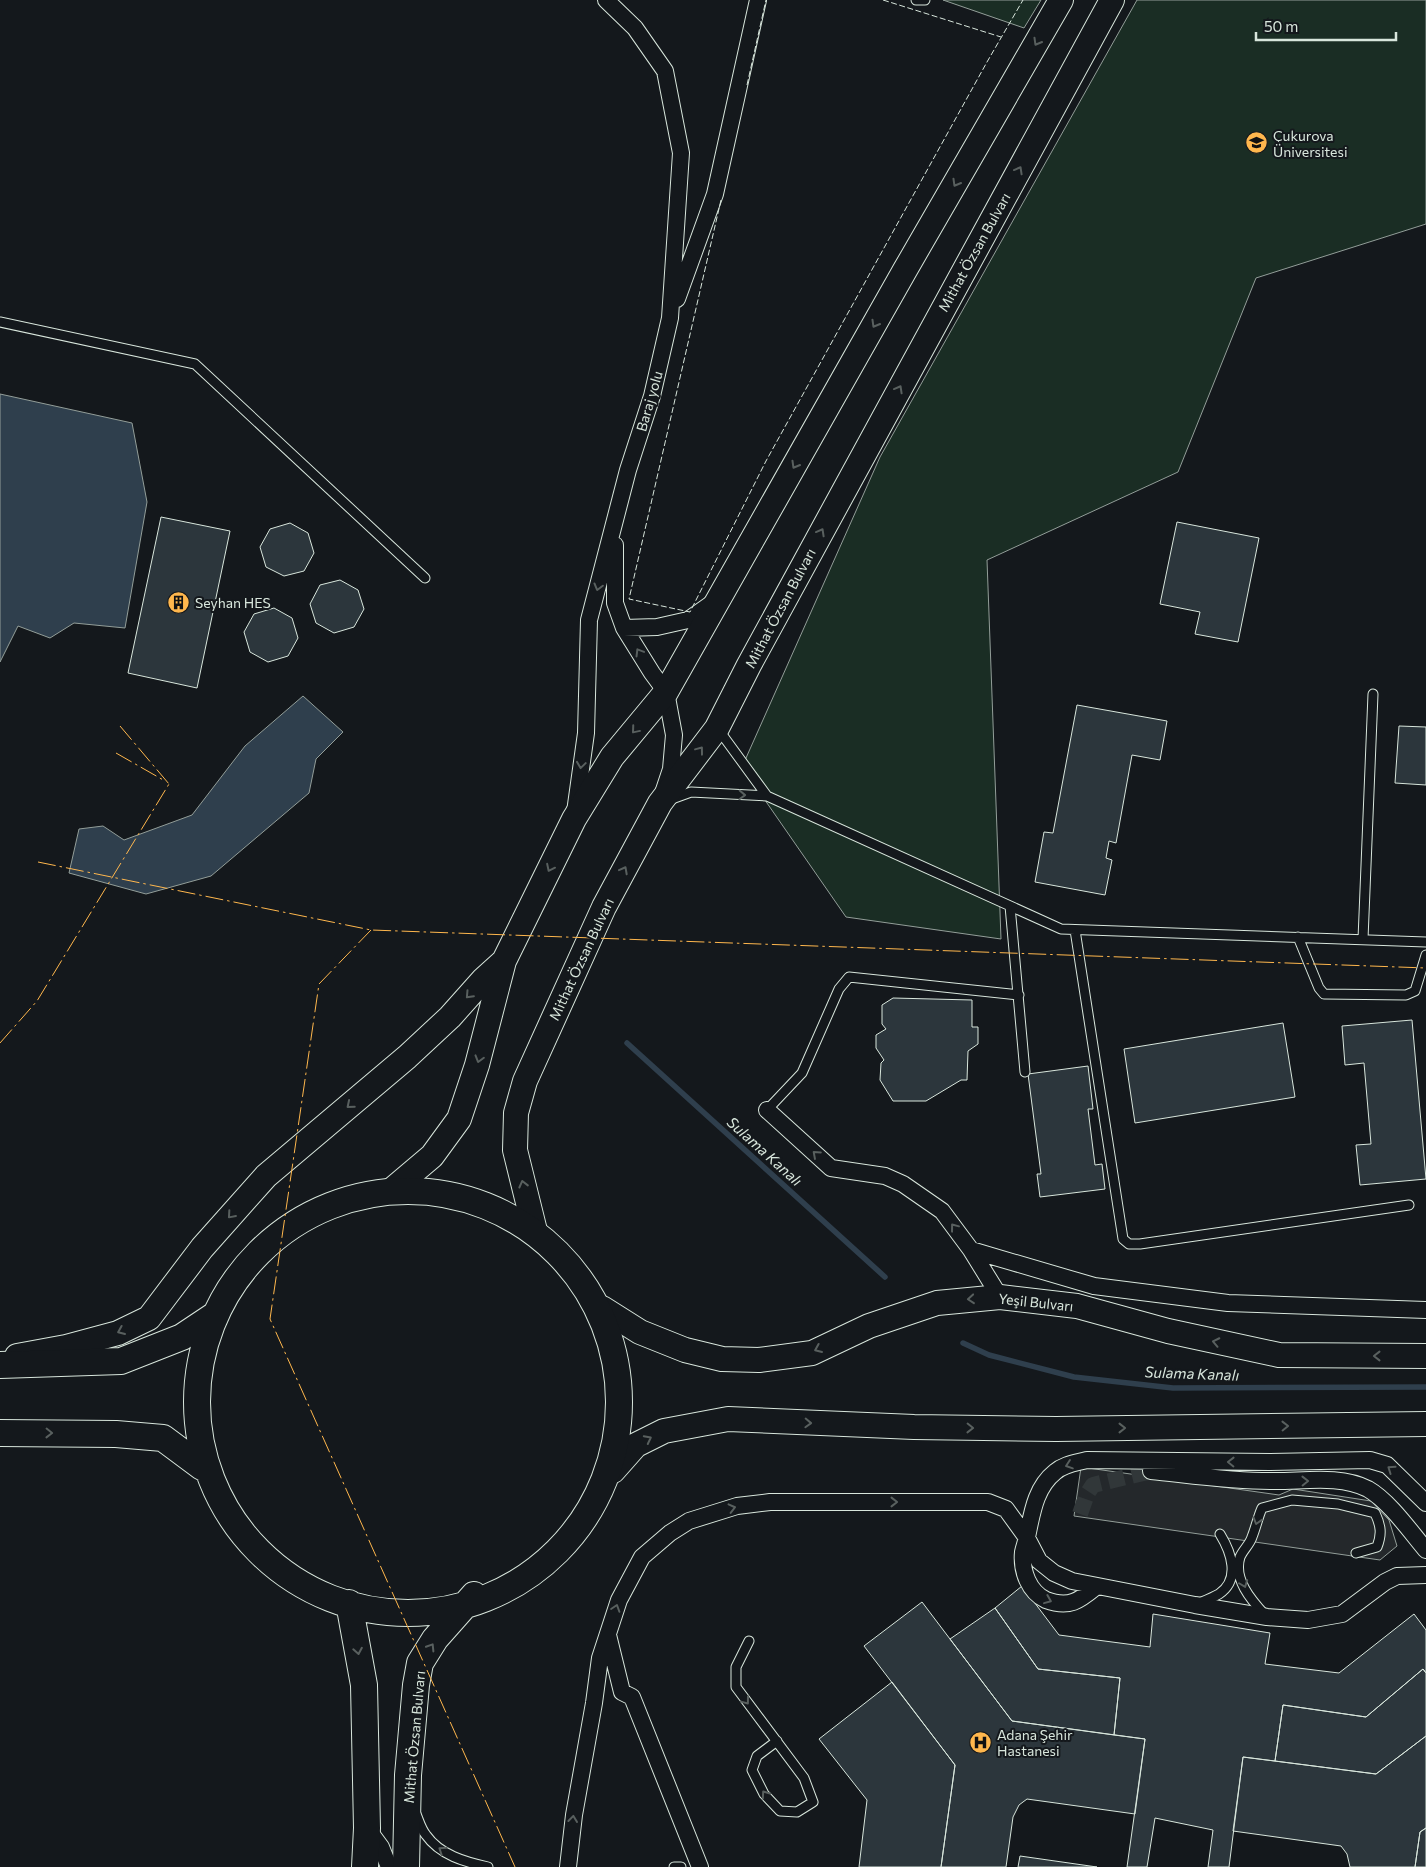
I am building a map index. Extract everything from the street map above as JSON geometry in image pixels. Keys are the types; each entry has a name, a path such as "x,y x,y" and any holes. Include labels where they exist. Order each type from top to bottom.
{"main road":[{"path":"1061,0 905,270 666,692 612,757 574,819 504,962 480,1056 460,1119 432,1156 393,1189 307,1216 272,1243 229,1289 215,1315 201,1367 199,1400 202,1466 217,1506 244,1541 275,1571 317,1591 349,1603 407,1612 474,1595 532,1572 562,1549 584,1523 613,1471 636,1445 664,1430 728,1419 914,1427 1056,1428 1426,1424"},
{"name":"Mithat Özsan Bulvarı","path":"535,1231 515,1150 516,1114 525,1081 604,907 660,803 717,728 749,665 1112,0"},
{"path":"0,1358 66,1348 118,1333 149,1318 202,1248 266,1176 407,1056 450,1017 483,980 504,962"},
{"path":"393,1189 453,1197 502,1215 535,1231 570,1263 602,1308 612,1339 620,1406 613,1471"},
{"name":"Yeşil Bulvarı","path":"602,1308 636,1330 684,1350 722,1359 759,1360 812,1352 870,1326 938,1302 1000,1297 1077,1306 1168,1331 1279,1355 1426,1356"},
{"path":"0,1365 121,1361 182,1337 215,1315"},
{"path":"0,1433 116,1434 163,1438 202,1466"},
{"name":"Mithat Özsan Bulvarı","path":"406,1867 408,1775 416,1685 420,1663 435,1639 474,1595"},
{"path":"349,1603 364,1685 367,1828 365,1867"}],"street":[{"name":"Baraj yolu","path":"574,819 586,734 589,620 628,470 652,396 670,318 681,153 665,71 635,28 606,0"},
{"path":"670,318 715,194 758,0"},
{"path":"615,523 615,603 624,628 666,692 674,735 671,769 660,803"},
{"path":"624,628 657,626 688,620 719,598"},
{"path":"767,1110 831,1168 885,1176 903,1184 942,1211 971,1250 1000,1297"},
{"path":"971,1250 1094,1286 1228,1303 1426,1310"},
{"path":"1098,1586 1079,1601 1056,1604 1039,1597 1029,1586 1024,1569 1023,1552 1038,1494 1055,1472 1066,1465 1087,1460 1270,1462 1370,1460 1387,1465 1426,1503"},
{"path":"1151,1471 1268,1482 1344,1481 1357,1484 1370,1490 1382,1500 1426,1550"},
{"path":"568,1867 574,1815 600,1658 619,1600 642,1557 670,1533 689,1521 737,1506 770,1502 988,1502 1006,1509 1027,1538 1039,1561 1054,1573 1072,1581 1266,1617 1308,1620 1342,1614 1385,1582 1397,1576 1426,1575"},
{"path":"608,1634 622,1692 632,1697 700,1867"},
{"path":"367,1828 381,1847 389,1867"}],"lane":[{"path":"916,0 925,0"},
{"path":"0,322 195,364 425,578"},
{"path":"1363,940 1373,694"},
{"path":"717,728 767,796"},
{"path":"660,803 691,792 767,796 1061,929 1426,942"},
{"path":"1010,906 1025,1072"},
{"path":"1075,930 1122,1239 1129,1244 1140,1244 1409,1205"},
{"path":"1298,938 1319,988 1324,994 1406,995 1415,990 1426,955"},
{"path":"767,1110 802,1073 839,989 849,978 1019,995"},
{"path":"1266,1617 1251,1600 1242,1583 1240,1569 1240,1557 1252,1538 1262,1508 1292,1500 1338,1504 1375,1513 1381,1525 1381,1537 1377,1547 1356,1553"},
{"path":"1195,1605 1220,1593 1228,1584 1233,1572 1232,1559 1220,1534"},
{"path":"750,1642 736,1667 736,1687 777,1741 804,1778 813,1802 797,1812 780,1811 764,1794 752,1770 757,1756 777,1741"},
{"path":"408,1775 416,1814 426,1835 438,1848 454,1858 488,1867"},
{"path":"674,1867 681,1867"}],"green space":[{"path":"943,0 1041,0 1024,28"},
{"path":"1137,0 1426,0 1426,224 1256,278 1178,472 987,560 1001,939 846,917 742,767 880,457"}],"shaded area":[{"path":"1081,1467 1279,1495 1293,1489 1371,1501 1389,1520 1397,1546 1380,1560 1074,1516"}],"water":[{"path":"0,394 132,423 147,502 125,628 74,623 50,638 18,626 0,662"},
{"path":"303,696 343,732 316,759 309,793 211,876 146,894 69,873 79,829 103,826 124,840 192,815 245,746"}],"building":[{"name":"Seyhan HES","path":"161,517 230,531 197,688 128,673"},
{"path":"1177,522 1259,538 1238,642 1195,634 1200,612 1160,604"},
{"path":"290,523 308,533 314,553 304,571 284,576 266,567 260,547 270,529"},
{"path":"340,580 358,590 364,609 354,627 334,633 316,623 310,604 320,585"},
{"path":"274,608 292,618 298,638 288,656 268,662 250,652 244,632 254,614"},
{"path":"1077,705 1167,721 1160,760 1132,755 1116,843 1109,841 1106,858 1112,860 1105,895 1035,882 1044,832 1053,833"},
{"path":"1399,726 1426,727 1426,785 1395,783"},
{"path":"893,998 972,1000 972,1027 978,1027 978,1044 968,1051 967,1080 961,1080 926,1101 893,1101 880,1080 881,1063 884,1060 876,1048 876,1035 886,1029 882,1024 882,1005"},
{"path":"1412,1020 1426,1179 1360,1185 1356,1145 1371,1144 1364,1063 1345,1065 1342,1026"},
{"path":"1283,1023 1295,1097 1135,1123 1124,1049"},
{"path":"1088,1066 1093,1109 1088,1109 1095,1165 1102,1164 1105,1189 1040,1197 1037,1174 1041,1174 1028,1074"},
{"path":"1022,1586 1059,1635 1150,1647 1153,1614 1270,1633 1265,1664 1339,1673 1414,1614 1426,1630 1426,1673 1423,1669 1366,1717 1283,1705 1275,1761 1243,1757 1229,1867 1208,1867 1213,1830 1155,1818 1147,1867 1127,1867 1145,1739 1114,1735 1120,1678 1038,1669 995,1608"},
{"path":"922,1602 1012,1721 1145,1739 1135,1814 1027,1799 1019,1805 1013,1817 1006,1867 941,1867 955,1765 864,1646"},
{"path":"995,1608 1038,1669 1120,1678 1114,1735 1012,1721 950,1639"},
{"path":"1423,1669 1426,1673 1426,1736 1376,1774 1275,1761 1283,1705 1366,1717"},
{"path":"892,1682 955,1765 941,1867 859,1867 867,1800 819,1739"},
{"path":"1426,1736 1426,1828 1420,1832 1415,1867 1350,1867 1347,1854 1341,1846 1233,1831 1243,1757 1376,1774"},
{"path":"1426,1828 1426,1867 1415,1867 1420,1832"},
{"path":"1020,1856 1097,1867 1018,1867"}],"waterway":[{"name":"Sulama Kanalı","path":"627,1043 885,1277"},
{"name":"Sulama Kanalı","path":"963,1343 989,1355 1074,1377 1173,1388 1426,1387"}],"tunnel":[{"path":"1080,1514 1087,1494 1093,1485 1151,1471"}],"fence":[{"path":"747,85 766,0"},
{"path":"883,0 1001,37"},
{"path":"721,200 629,599 690,612 766,461 1023,0"}],"power":[{"path":"120,726 169,784"},
{"path":"116,753 165,781"},
{"path":"0,1043 37,1001 169,784"},
{"path":"38,862 371,930 1426,968"},
{"path":"371,930 319,984 270,1319 515,1867"}],"place":[{"name":"Çukurova Üniversitesi","path":"1257,143"},
{"name":"Seyhan HES","path":"179,602"},
{"name":"Adana Şehir Hastanesi","path":"981,1742"}]}
